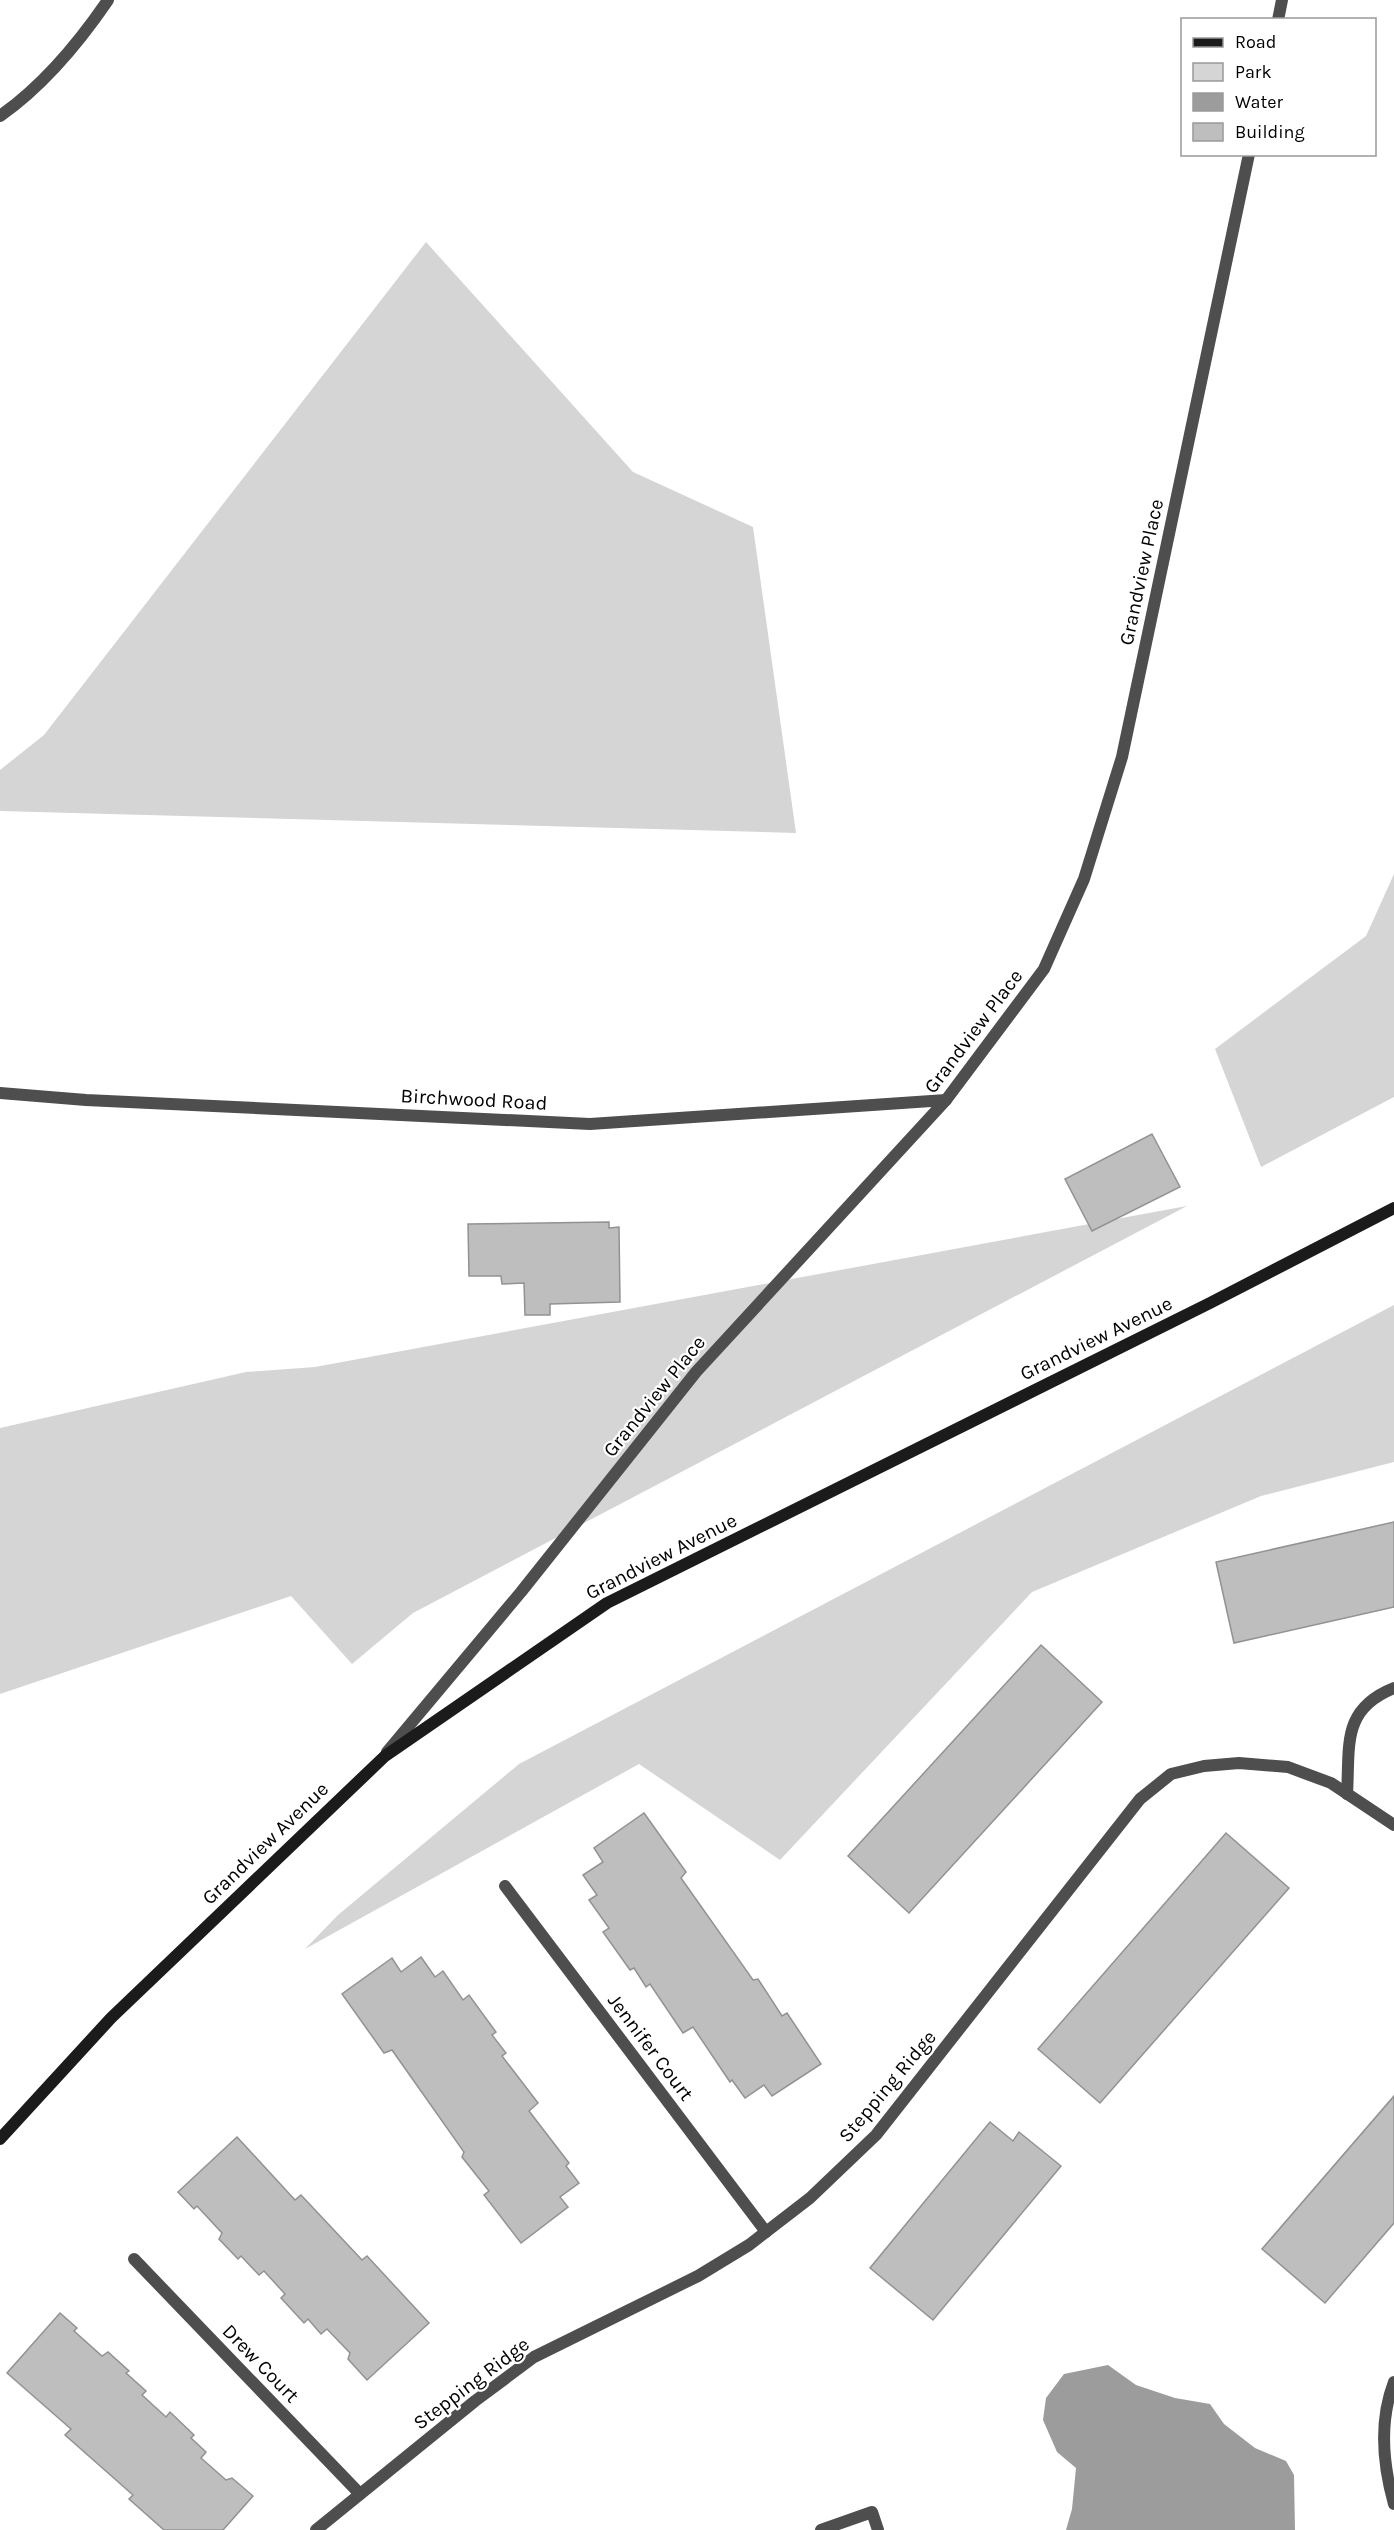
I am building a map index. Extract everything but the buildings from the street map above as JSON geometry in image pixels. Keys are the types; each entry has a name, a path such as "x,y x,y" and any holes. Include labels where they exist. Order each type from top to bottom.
{"main road":[{"name":"Grandview Avenue","path":"0,2139 111,2018 385,1756 607,1603 1210,1303 1394,1208"}],"street":[{"path":"0,116 39,84 71,51 108,0"},
{"path":"1278,18 1282,0"},
{"name":"Grandview Place","path":"385,1756 521,1592 696,1372 946,1100 1044,969 1084,879 1122,757 1249,156"},
{"name":"Birchwood Road","path":"0,1093 86,1100 590,1124 946,1100"},
{"path":"1347,1794 1352,1726 1363,1706 1394,1688"},
{"name":"Stepping Ridge","path":"316,2530 475,2401 534,2357 699,2276 749,2245 810,2198 876,2135 1140,1798 1171,1774 1204,1766 1239,1763 1288,1767 1331,1783 1394,1825"},
{"name":"Jennifer Court","path":"504,1886 766,2232"},
{"name":"Drew Court","path":"134,2259 360,2494"},
{"path":"1394,2382 1387,2401 1384,2439 1388,2482 1394,2504"},
{"path":"821,2530 872,2511 878,2530"}],"green space":[{"path":"426,242 633,472 753,527 796,833 0,811 0,770 44,735"},
{"path":"1394,874 1394,1097 1261,1167 1215,1049 1366,936"},
{"path":"1187,1206 413,1613 352,1664 291,1596 0,1694 0,1428 246,1372 315,1367"},
{"path":"1394,1305 1394,1462 1261,1496 1032,1592 780,1860 639,1764 305,1949 338,1915 519,1764"}],"water":[{"path":"1108,2365 1136,2385 1175,2398 1210,2404 1224,2424 1255,2448 1286,2461 1294,2475 1295,2530 1066,2530 1072,2509 1076,2468 1057,2452 1043,2420 1046,2398 1064,2374"}]}
